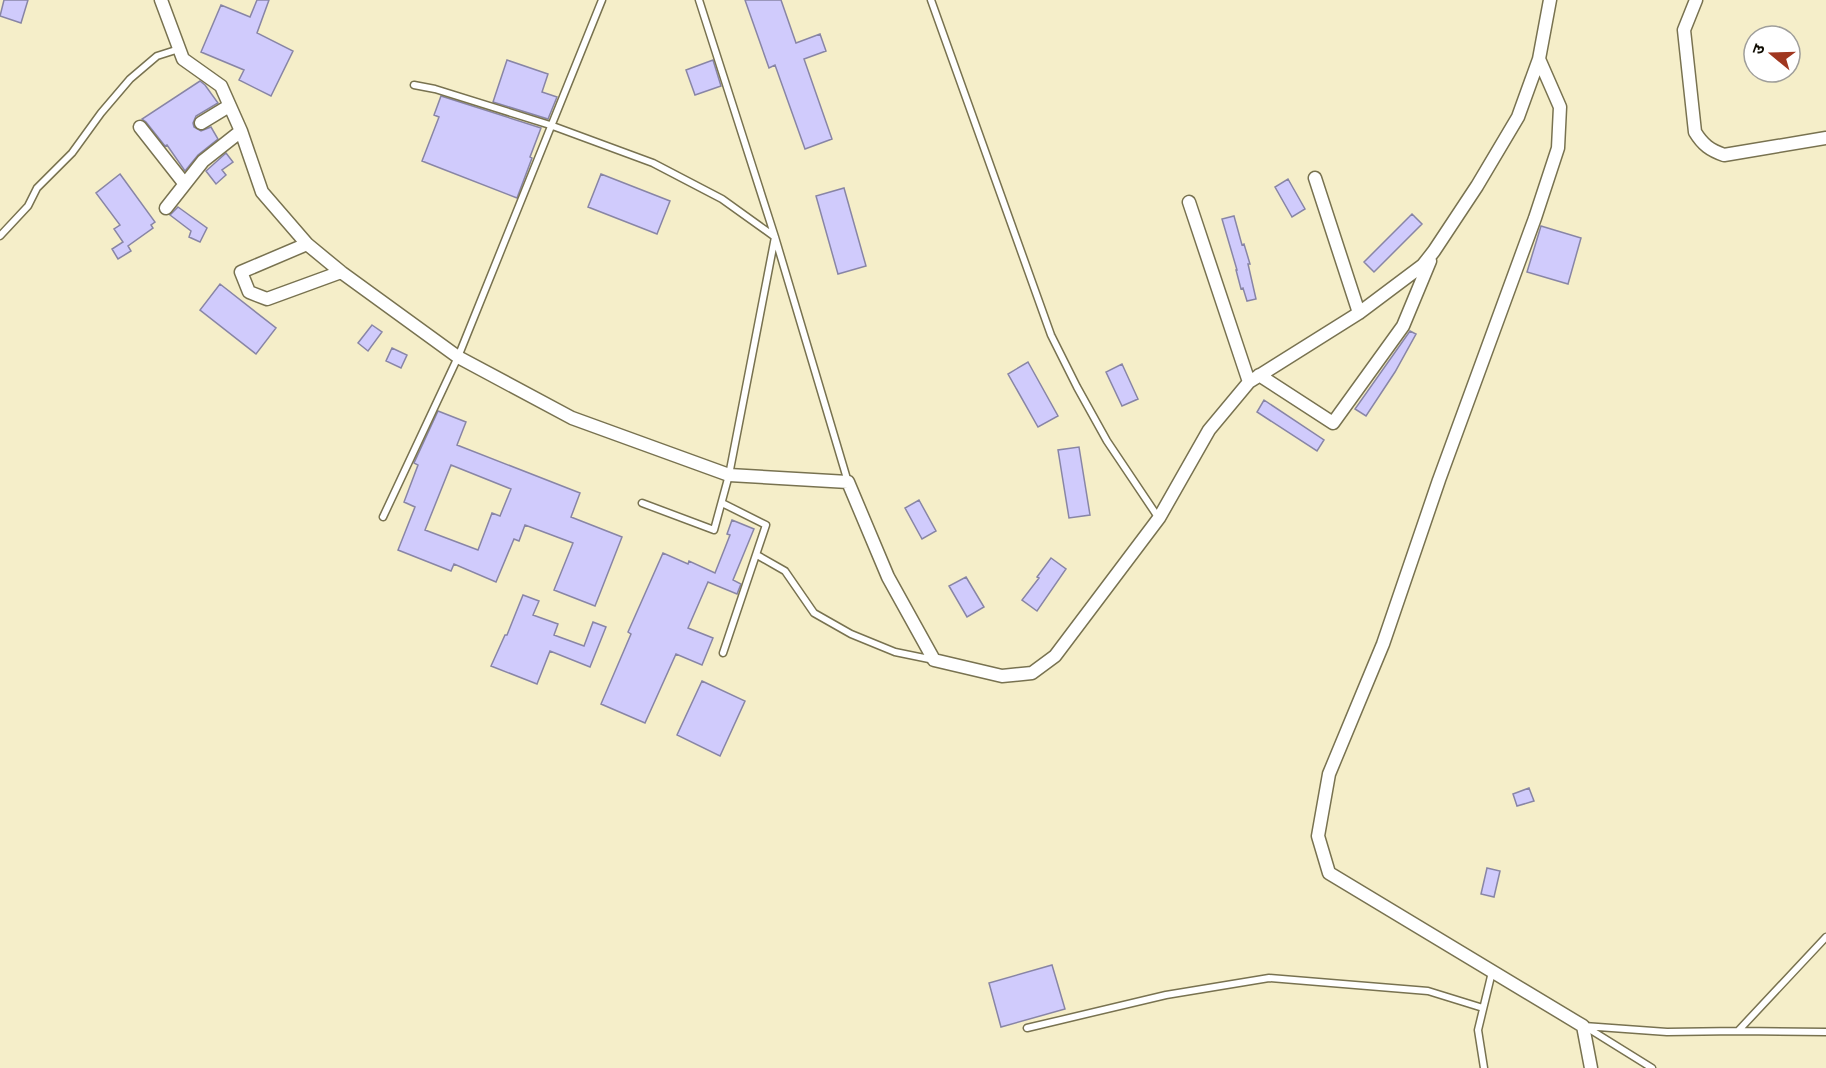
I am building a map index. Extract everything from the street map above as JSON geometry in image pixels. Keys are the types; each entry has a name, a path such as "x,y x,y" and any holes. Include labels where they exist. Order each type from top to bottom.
{"street":[{"path":"160,0 183,59 221,86 241,130 262,192 307,244 341,272 458,357 572,418 729,475 848,482 888,577 934,660 1002,676 1032,673 1055,656 1159,518 1209,430 1254,378 1359,313 1423,265 1434,252 1518,117 1539,60 1550,0"},
{"path":"1696,0 1684,30 1695,132 1702,143 1712,151 1724,155 1826,138"},
{"path":"1539,60 1560,107 1558,148 1383,644 1329,774 1318,836 1329,873 1583,1026 1592,1068"},
{"path":"201,123 230,106"},
{"path":"140,127 184,183"},
{"path":"166,208 203,161 241,130"},
{"path":"1315,178 1359,313"},
{"path":"1189,202 1254,378 1333,423 1403,326 1434,252"},
{"path":"307,244 241,272 249,292 267,299 341,272"}],"lane":[{"path":"383,517 458,357 602,0"},
{"path":"699,0 775,237 848,482"},
{"path":"931,0 1051,335 1107,441 1159,518"},
{"path":"0,236 28,206 37,188 72,153 101,113 130,79 158,56 180,49"},
{"path":"414,85 435,89 550,125 653,163 722,199 775,237"},
{"path":"642,503 714,530 729,475 775,237"},
{"path":"722,502 766,525 723,653"},
{"path":"757,555 785,571 814,613 851,634 895,652 934,660"},
{"path":"1738,1031 1826,937"},
{"path":"1484,1068 1478,1030 1492,971"},
{"path":"1027,1028 1166,995 1269,978 1428,991 1484,1008"},
{"path":"1583,1026 1667,1032 1826,1032"},
{"path":"1583,1026 1652,1068"}],"building":[{"path":"4,0 28,0 21,23 0,16"},
{"path":"257,0 269,0 257,33 293,51 271,96 239,80 244,70 201,52 221,5 250,17"},
{"path":"745,0 781,0 796,43 820,34 826,51 804,59 832,139 805,149 775,65 769,68"},
{"path":"507,60 548,74 542,92 557,97 548,119 493,102"},
{"path":"713,60 721,86 695,95 686,70"},
{"path":"200,81 218,103 196,116 194,127 201,131 211,127 218,139 198,155 185,171 167,145 165,146 142,119"},
{"path":"441,96 541,128 517,198 422,161 439,117 434,115"},
{"path":"226,153 233,162 222,170 226,175 216,184 206,171"},
{"path":"120,174 155,222 151,225 153,228 128,246 131,251 118,259 112,249 123,242 114,229 120,225 96,193"},
{"path":"601,174 670,201 657,234 588,207"},
{"path":"1288,179 1305,209 1292,217 1275,187"},
{"path":"844,188 866,266 838,274 816,196"},
{"path":"178,207 207,228 200,242 189,237 191,231 170,215"},
{"path":"1412,214 1422,224 1374,272 1364,262"},
{"path":"1234,216 1250,264 1248,264 1256,299 1247,301 1243,288 1241,289 1222,219"},
{"path":"1541,226 1581,238 1568,284 1527,272"},
{"path":"220,284 276,328 256,354 200,310"},
{"path":"372,325 382,332 368,351 358,343"},
{"path":"1410,331 1416,334 1395,372 1366,416 1355,409"},
{"path":"392,348 407,355 401,368 386,361"},
{"path":"1028,362 1058,416 1038,427 1008,374"},
{"path":"1122,364 1138,399 1122,406 1106,372"},
{"path":"1264,400 1324,440 1317,451 1257,412"},
{"path":"438,411 466,422 457,445 580,493 571,517 622,537 595,606 554,590 573,543 525,525 519,541 514,539 496,582 454,564 451,571 398,550 415,507 404,502 418,465 414,463","holes":["451,465 511,489 500,516 492,513 478,550 425,530"]},
{"path":"1079,447 1090,515 1069,518 1058,450"},
{"path":"919,500 936,531 922,539 905,508"},
{"path":"732,520 754,529 733,580 741,584 737,594 708,582 688,628 713,638 702,665 676,654 645,723 601,704 631,634 628,632 663,553 688,564 689,561 715,573 730,535 727,534"},
{"path":"1051,558 1066,569 1037,611 1022,600"},
{"path":"966,577 984,607 967,617 949,586"},
{"path":"523,595 539,601 533,615 558,624 554,635 584,646 593,622 606,627 590,667 550,651 537,684 491,666 507,635"},
{"path":"702,681 745,701 720,756 677,735"},
{"path":"1529,788 1534,801 1517,806 1513,794"},
{"path":"1487,868 1500,871 1494,897 1481,894"},
{"path":"1052,965 1065,1009 1001,1027 989,983"}]}
